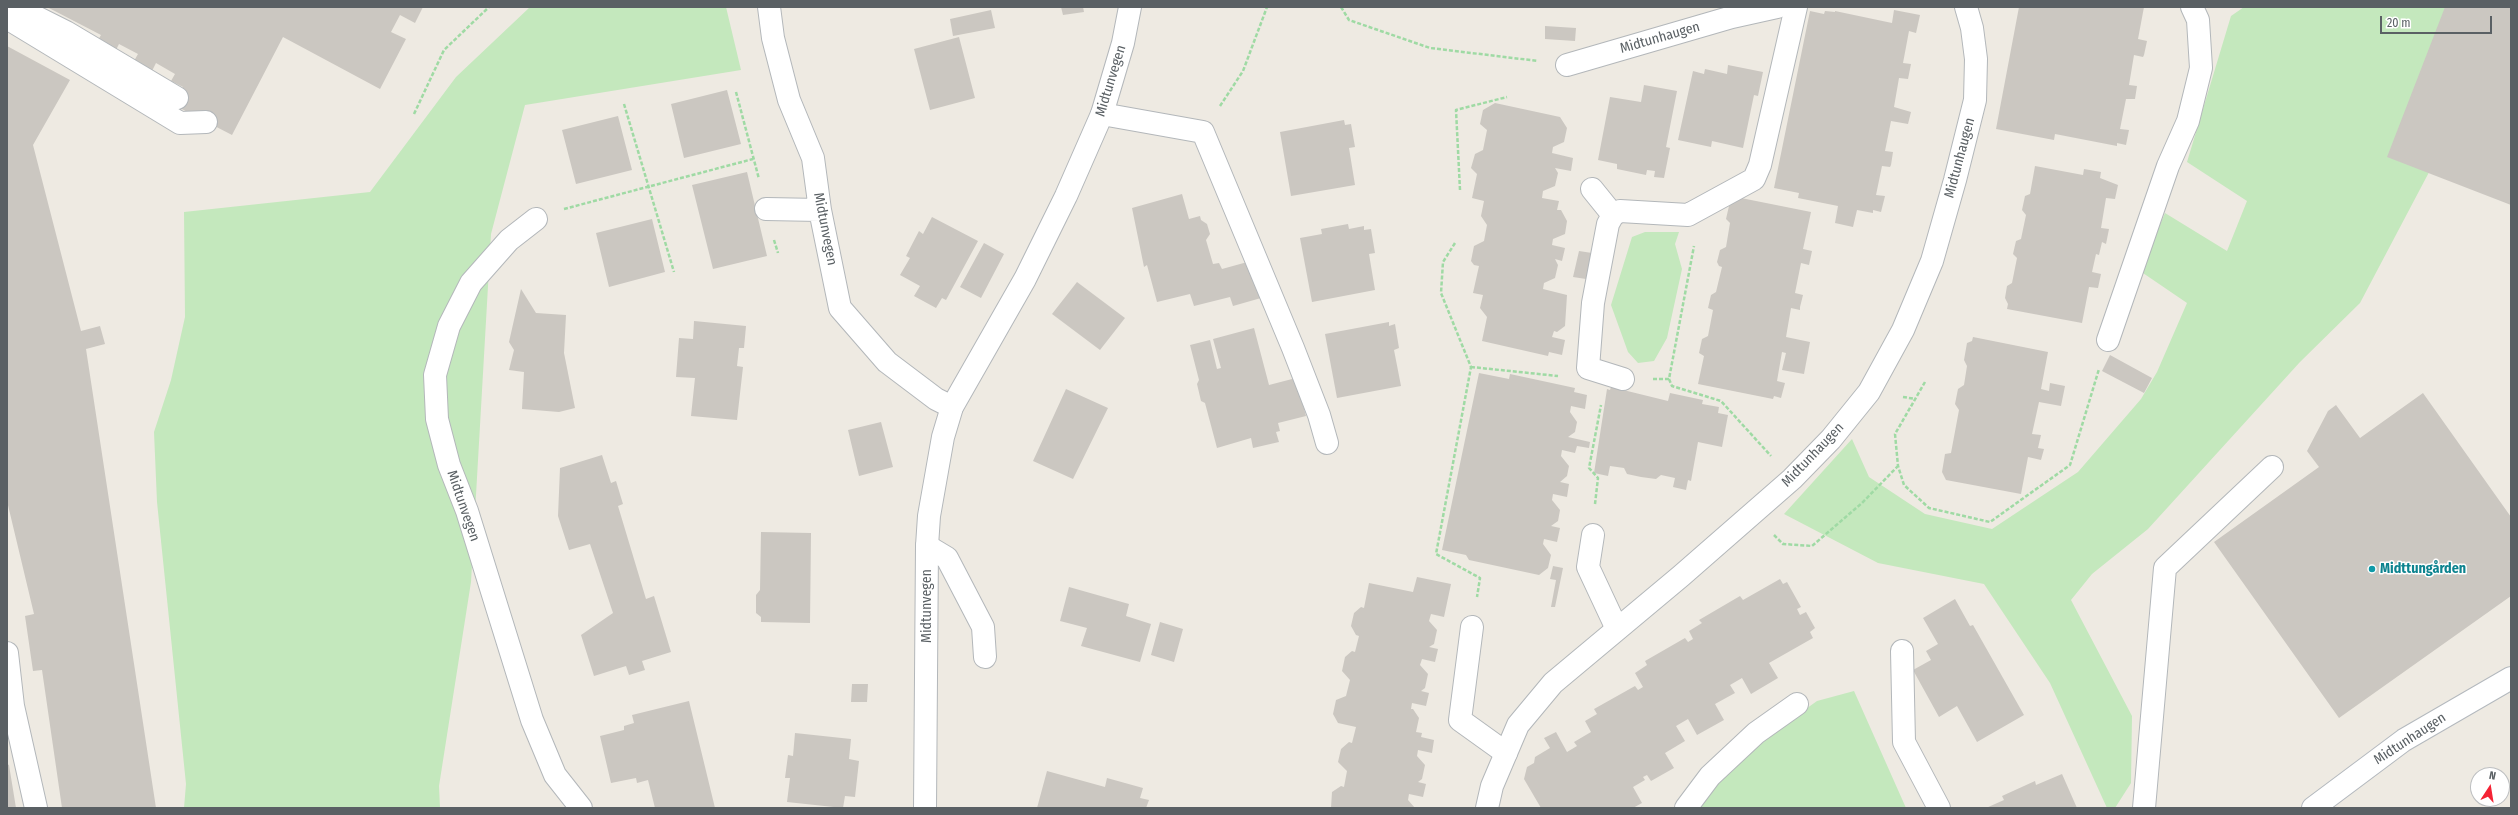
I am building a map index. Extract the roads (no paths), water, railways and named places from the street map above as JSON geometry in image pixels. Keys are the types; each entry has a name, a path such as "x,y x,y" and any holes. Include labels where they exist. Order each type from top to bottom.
{"street":[{"path":"16,7 66,32 177,98"},
{"name":"Midtunvegen","path":"769,7 773,38 789,100 813,158 820,210 840,308 887,362 936,399 952,406"},
{"name":"Midtunvegen","path":"925,808 927,546 936,470 952,406 1025,280 1066,196 1102,114 1123,43 1130,7"},
{"name":"Midtunhaugen","path":"1567,65 1732,17 1777,7"},
{"path":"1606,373 1593,303 1608,224 1613,215 1620,212 1688,215 1754,179 1760,165 1796,7"},
{"name":"Midtunhaugen","path":"1487,808 1492,786 1518,725 1553,683 1617,630 1792,479 1832,439 1869,392 1903,330 1932,261 1956,180 1975,100 1976,59 1972,28 1966,7"},
{"path":"2108,340 2166,173 2188,121 2201,68 2198,20 2192,7"},
{"path":"7,18 180,123 206,122"},
{"path":"1102,114 1203,132 1293,348 1319,415 1327,443"},
{"path":"1592,189 1613,215"},
{"path":"766,208 820,210"},
{"name":"Midtunvegen","path":"536,219 509,240 471,283 452,320 435,375 437,419 449,465 466,511 532,720 555,775 581,808"},
{"path":"2144,808 2165,568 2272,467"},
{"path":"1592,534 1588,567 1617,630"},
{"path":"927,546 948,558 983,627 985,656"},
{"path":"1472,627 1460,720 1506,753"},
{"path":"1902,651 1904,742 1939,808"},
{"path":"7,653 10,707 36,808"},
{"name":"Midtunhaugen","path":"2313,808 2404,740 2511,678"},
{"path":"1686,808 1710,776 1750,738 1797,704"}],"place":[{"name":"Midttungården","path":"2372,569"}]}
